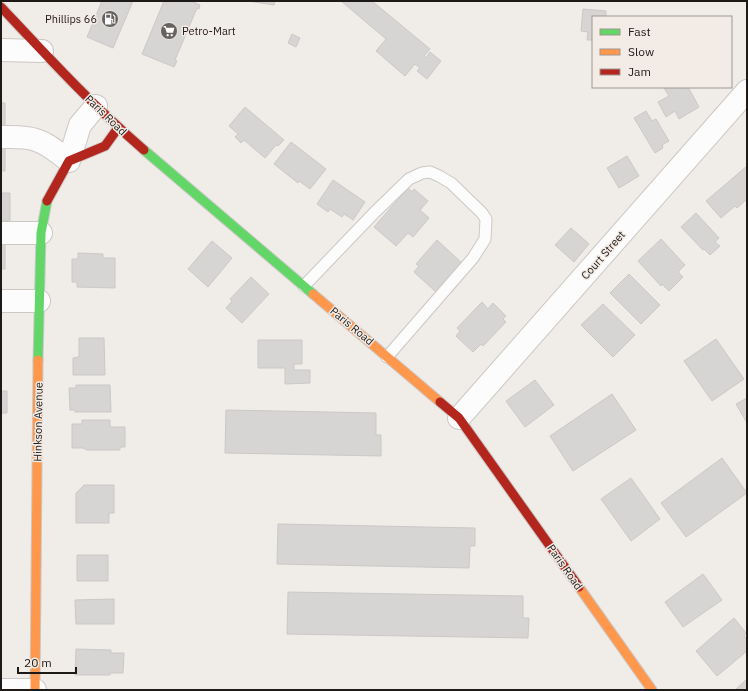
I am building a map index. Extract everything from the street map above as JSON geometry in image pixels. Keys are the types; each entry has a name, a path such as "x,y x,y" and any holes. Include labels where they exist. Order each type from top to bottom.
{"main road":[{"name":"Paris Road","path":"1,7 118,128 459,418 652,690"},
{"path":"68,161 105,146 118,128"},
{"name":"Hinkson Avenue","path":"35,690 41,233 46,203 68,161"}],"street":[{"path":"1,50 42,51"},
{"name":"Court Street","path":"459,418 747,91"},
{"name":"Hinkson Avenue","path":"68,161 80,126 96,106"},
{"path":"1,137 36,139 50,147 68,161"},
{"path":"1,233 41,233"},
{"path":"1,301 39,301"},
{"path":"1,690 35,690"}],"lane":[{"path":"304,286 409,179 422,173 430,172 451,183 482,213 486,219 485,239 473,258 387,357"}],"building":[{"name":"Phillips 66","path":"102,1 133,1 113,48 87,37"},
{"name":"Petro-Mart","path":"164,1 191,1 200,5 199,9 197,8 175,60 177,61 174,67 142,54"},
{"path":"248,1 275,1 274,5"},
{"path":"341,1 372,1 430,49 424,56 426,58 430,52 441,61 427,79 417,71 420,68 415,64 405,76 376,51 386,39"},
{"path":"583,9 606,11 606,16 592,16 592,40 587,40 588,32 581,31"},
{"path":"292,34 300,38 296,47 288,43"},
{"path":"664,88 689,88 699,107 679,119 675,111 666,117 658,102 669,96"},
{"path":"1,103 5,103 5,127 1,127"},
{"path":"245,107 284,140 278,146 276,145 265,158 244,140 241,143 235,137 238,134 229,126"},
{"path":"646,111 652,121 656,119 669,141 662,145 663,148 655,153 634,118"},
{"path":"1,141 5,141 5,171 1,171"},
{"path":"291,142 326,169 310,189 299,181 298,183 274,164"},
{"path":"627,156 639,176 619,188 607,168"},
{"path":"747,166 747,199 737,208 735,206 721,218 706,201"},
{"path":"333,180 365,202 353,220 344,214 342,217 330,209 328,212 317,204"},
{"path":"408,188 412,192 414,189 428,201 420,210 429,218 413,237 408,233 396,246 374,227"},
{"path":"1,193 10,193 10,221 1,221"},
{"path":"696,213 719,238 715,242 720,246 710,255 704,249 703,250 681,227"},
{"path":"571,228 589,244 574,262 555,245"},
{"path":"661,239 685,265 678,272 683,277 669,291 662,284 661,286 638,261"},
{"path":"437,240 463,264 443,287 441,286 436,292 414,272 419,266 416,264"},
{"path":"212,241 232,258 208,287 188,269"},
{"path":"1,243 5,243 5,269 1,269"},
{"path":"78,253 103,254 103,258 115,258 115,288 77,287 77,282 72,282 72,259 78,259"},
{"path":"629,274 660,305 641,324 610,293"},
{"path":"251,277 269,294 242,323 226,308 232,301 230,299"},
{"path":"482,302 488,309 493,303 506,316 503,319 506,322 483,346 481,344 473,352 456,336 460,331 457,328"},
{"path":"603,304 635,335 613,357 581,325"},
{"path":"79,338 104,338 105,375 73,375 73,358 79,357"},
{"path":"716,339 744,379 712,401 684,361"},
{"path":"258,340 302,340 302,364 294,364 294,370 310,370 310,383 285,384 285,368 258,368"},
{"path":"535,380 554,405 525,427 506,401"},
{"path":"76,385 110,385 111,412 75,412 75,410 70,410 69,388 76,388"},
{"path":"1,391 7,391 7,413 1,413"},
{"path":"612,394 636,430 573,471 550,436"},
{"path":"747,398 747,423 736,404"},
{"path":"226,410 376,413 376,435 381,435 381,456 225,453"},
{"path":"82,420 110,420 110,427 125,427 125,447 120,447 120,450 87,450 83,448 72,448 72,424 82,424"},
{"path":"722,458 747,493 686,537 661,503"},
{"path":"631,478 660,519 631,541 601,499"},
{"path":"84,485 114,485 114,513 109,513 109,523 76,523 76,493"},
{"path":"278,524 475,528 475,546 470,546 469,568 277,564"},
{"path":"77,555 108,555 108,581 77,581"},
{"path":"703,574 722,600 683,627 665,602"},
{"path":"288,592 523,596 523,618 529,618 528,638 287,634"},
{"path":"114,599 114,624 76,624 75,600"},
{"path":"734,618 746,633 744,636 747,639 747,651 717,676 696,651"},
{"path":"76,649 111,650 111,653 124,653 123,673 110,673 110,675 75,675"},
{"path":"747,679 747,690 735,690"}],"traffic: fast":[{"path":"144,150 313,294"},
{"path":"38,360 41,233 47,201"}],"traffic: slow":[{"path":"313,294 440,402"},
{"path":"35,690 38,360"},
{"path":"579,587 652,690"}],"traffic: jam":[{"path":"1,7 88,98 144,150"},
{"path":"47,201 69,161 105,146 118,128"},
{"path":"440,402 459,418 579,587"}],"place":[{"name":"Phillips 66","path":"110,19"},
{"name":"Petro-Mart","path":"169,31"}]}
